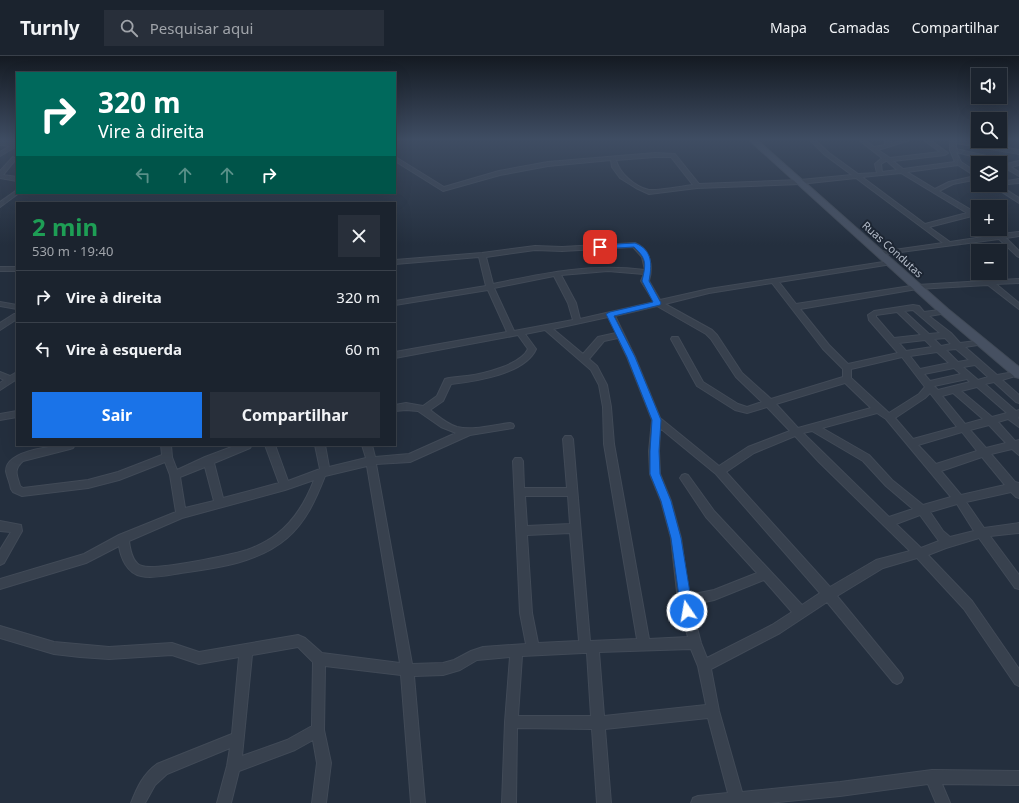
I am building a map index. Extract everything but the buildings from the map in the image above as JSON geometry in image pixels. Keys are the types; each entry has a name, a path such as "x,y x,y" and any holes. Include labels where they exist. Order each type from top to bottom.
{"street":[{"path":"420,175 440,188 446,189 493,175"},
{"path":"621,175 638,187 649,192 698,186 800,182 871,175"},
{"path":"689,175 698,186"},
{"name":"Ruas Condutas","path":"792,175 944,311 1018,374"},
{"path":"908,175 971,214"},
{"path":"0,176 16,179"},
{"path":"859,176 948,244"},
{"path":"935,192 951,183 971,176"},
{"path":"1007,183 1019,180"},
{"path":"1005,192 1019,201"},
{"path":"0,205 16,193"},
{"path":"924,226 946,218 971,214"},
{"path":"880,254 1019,234"},
{"path":"1001,237 1019,255"},
{"path":"396,262 482,255 535,248 562,249 635,245 646,256 649,266 645,281 658,303 709,332 718,342 739,375 888,522 972,609 1019,680"},
{"path":"423,410 445,394 448,382 471,378 508,368 532,353 532,349 515,332 490,287 482,255"},
{"path":"396,354 577,322 709,291 890,262"},
{"path":"0,270 16,269"},
{"path":"396,303 490,287 556,273 619,269 648,272"},
{"path":"556,273 572,303 577,322"},
{"path":"774,281 826,347 846,367 848,372 847,379"},
{"path":"795,307 917,286 1019,281"},
{"path":"989,282 1019,307"},
{"path":"0,304 16,307"},
{"path":"1017,489 963,428 919,372 872,318 872,315 874,313 914,307 948,335 1019,400"},
{"path":"898,309 968,376 1014,415 1019,424"},
{"path":"924,314 944,311"},
{"path":"610,314 631,357 656,420 654,451 655,474 666,501 676,538 684,601 695,643 704,666 713,711 738,800"},
{"path":"0,327 16,317"},
{"path":"546,327 594,368 603,385 609,418 609,444 644,644"},
{"path":"584,359 601,339 620,335"},
{"path":"893,341 948,335"},
{"path":"675,339 700,384 711,393 743,410 847,379"},
{"path":"846,367 904,354 981,342"},
{"path":"919,372 977,362"},
{"path":"931,388 954,389 1018,374"},
{"path":"0,375 14,377"},
{"path":"889,417 922,396 931,388 968,376"},
{"path":"0,386 14,377"},
{"path":"847,379 878,410 889,417 934,468 959,499 981,533 1019,584"},
{"path":"954,389 991,421 1017,447"},
{"path":"396,408 412,406 423,410 451,428 469,432"},
{"path":"719,471 751,450 796,432 878,410"},
{"path":"0,417 16,414"},
{"path":"911,443 1014,415"},
{"path":"656,420 719,471 829,594 897,678"},
{"path":"0,584 86,558 123,538 181,514 285,486 323,473 371,461 410,458 469,432 510,426"},
{"path":"815,428 862,455 888,483 921,509 930,519 939,534 949,543"},
{"path":"568,438 574,528 599,723 604,803"},
{"path":"66,446 20,458 16,461 11,470 16,490 22,492 88,484 119,476 167,457"},
{"path":"166,446 167,457 175,475 181,514"},
{"path":"175,475 242,446"},
{"path":"270,446 285,486"},
{"path":"123,538 128,558 134,567 145,572 195,566 246,556 277,540 288,531 304,513 323,473 320,446"},
{"path":"367,446 407,670 418,803"},
{"path":"934,468 985,452 1017,447"},
{"path":"208,460 220,504"},
{"path":"518,462 521,492 526,613 533,649"},
{"path":"684,478 710,514 764,575 801,613"},
{"path":"888,522 921,509 959,499 1017,489"},
{"path":"521,492 572,492"},
{"path":"0,526 13,527 17,528 18,530 0,560"},
{"path":"522,531 574,528"},
{"path":"704,666 776,629 829,594 880,564 919,554 981,533 1019,528"},
{"path":"684,601 714,595 764,575"},
{"path":"0,632 54,648 80,652 109,653 172,649 198,658 298,641 301,642 319,660 407,670 443,669 456,666 483,652 695,643"},
{"path":"224,803 234,766 246,650"},
{"path":"509,803 511,722 516,650"},
{"path":"319,660 318,730 324,763 319,803"},
{"path":"511,722 599,723 713,711"},
{"path":"234,766 290,745 318,730"},
{"path":"138,803 148,782 162,769 238,738"},
{"path":"932,777 943,803"},
{"path":"698,803 840,789 932,777 1019,778"}],"route":[{"path":"600,247 635,245 644,253 648,260 649,266 645,281 658,303 610,314 631,357 656,420 654,451 655,474 666,501 676,538 684,601 687,611"}]}
